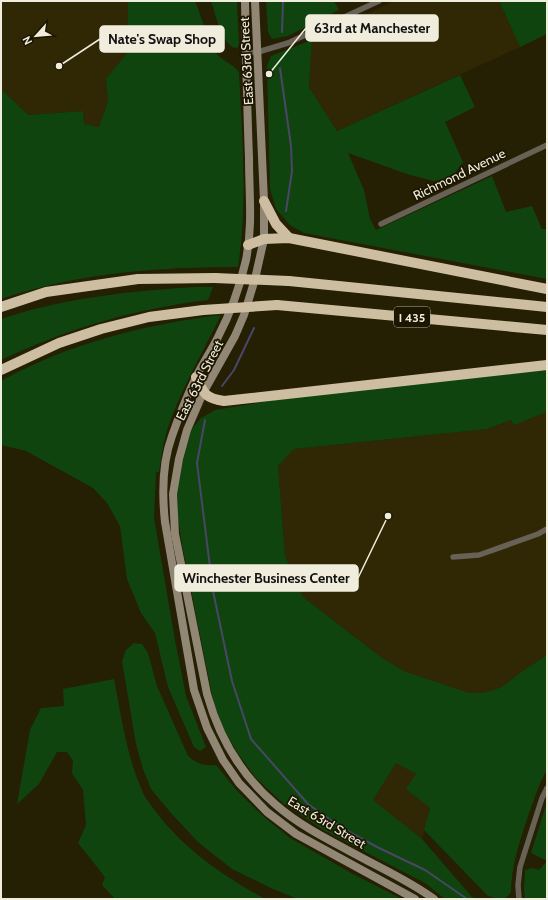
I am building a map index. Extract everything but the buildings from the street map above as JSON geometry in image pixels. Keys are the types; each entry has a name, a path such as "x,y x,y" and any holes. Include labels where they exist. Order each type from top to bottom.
{"highway":[{"path":"264,201 276,224 289,238"},
{"path":"248,245 264,239 289,238 547,289"},
{"name":"I 435","path":"1,307 46,292 138,279 215,278 289,281 547,307"},
{"name":"I 435","path":"1,370 59,343 101,329 149,317 203,310 277,305 547,330"},
{"path":"196,377 203,393 212,399 224,401 547,365"}],"main road":[{"name":"East 63rd Street","path":"245,1 251,202 250,235 241,278 230,310 196,377 172,436 166,465 163,501 165,522 194,690 207,728 223,760 239,783 267,812 296,834 414,899"},
{"name":"East 63rd Street","path":"255,1 264,201 264,239 255,279 244,315 235,336 203,393 187,430 179,459 173,494 175,534 212,715 222,737 247,775 261,791 292,817 326,838 409,883 434,899"}],"street":[{"path":"246,53 258,52 288,43 379,1"},
{"name":"Richmond Avenue","path":"381,224 547,145"},
{"path":"453,557 479,555 538,534 547,529"},
{"path":"519,899 518,885 520,867 542,798 547,788"}],"shaded area":[{"path":"1,1 128,1 127,53 106,79 108,101 99,127 84,124 83,111 28,115 1,89"},
{"path":"394,1 499,1 520,47 337,131 309,87 312,40"},
{"path":"547,412 547,655 502,687 483,693 469,693 406,672 382,658 303,597 285,556 278,466 294,449 487,429 512,420 514,425"},
{"path":"396,763 416,774 430,808 422,839 373,800"}],"green space":[{"path":"128,1 195,1 208,36 217,54 239,72 244,194 238,267 148,270 88,277 30,290 1,299 1,89 28,115 83,111 84,124 99,127 108,101 106,79 127,53"},
{"path":"211,1 237,1 239,45 237,48 232,47 228,43 220,29"},
{"path":"266,1 334,1 339,10 288,36 272,39 268,32"},
{"path":"499,1 547,1 547,34 520,47"},
{"path":"312,40 309,87 337,131 460,75 475,107 445,122 463,162 452,177 434,181 410,175 348,153 364,190 370,219 376,230 492,176 506,212 532,206 542,229 547,229 547,279 304,233 290,225 276,209 270,189 267,66 271,56"},
{"path":"213,287 208,300 154,309 102,321 52,338 1,360 1,319 49,306 97,297 122,293"},
{"path":"221,315 172,415 164,440 159,472 156,472 154,518 186,696 206,747 200,751 194,747 168,687 155,633 141,613 127,579 120,526 107,503 93,488 26,451 1,445 1,381 53,356 80,346 136,330"},
{"path":"547,370 547,412 514,425 511,420 487,429 294,449 278,466 285,556 303,597 382,658 406,672 469,693 483,693 502,687 547,655 547,770 529,813 517,852 511,882 511,892 506,898 498,899 488,896 424,830 430,808 406,789 416,774 396,763 373,800 422,839 472,897 476,899 445,899 425,883 325,831 284,804 256,778 239,755 223,728 214,705 183,550 178,519 177,490 191,430 201,418 215,410 288,398"},
{"path":"134,643 142,644 148,653 157,686 188,756 201,764 216,765 238,792 264,817 290,838 351,873 402,899 298,899 273,889 232,869 198,842 151,789 143,769 136,744 122,661 126,650"},
{"path":"114,679 128,750 143,793 147,799 164,822 177,836 204,860 234,881 265,899 115,899 102,885 105,877 78,843 86,825 83,790 72,773 73,761 67,752 57,752 39,784 17,804 30,730 41,708 64,706 63,689"},
{"path":"547,802 547,861 531,853"},
{"path":"547,861 547,899 525,899 525,870 532,868 539,870"}],"waterway":[{"path":"282,32 283,1"},
{"path":"280,68 291,146 292,171 286,211"},
{"path":"222,386 234,370 254,328"},
{"path":"205,420 197,463 213,591 232,681 251,739 308,804 342,828 425,870 467,899"}],"place":[{"name":"Nate's Swap Shop","path":"59,66"},
{"name":"63rd at Manchester","path":"269,74"},
{"name":"Winchester Business Center","path":"388,516"}]}
